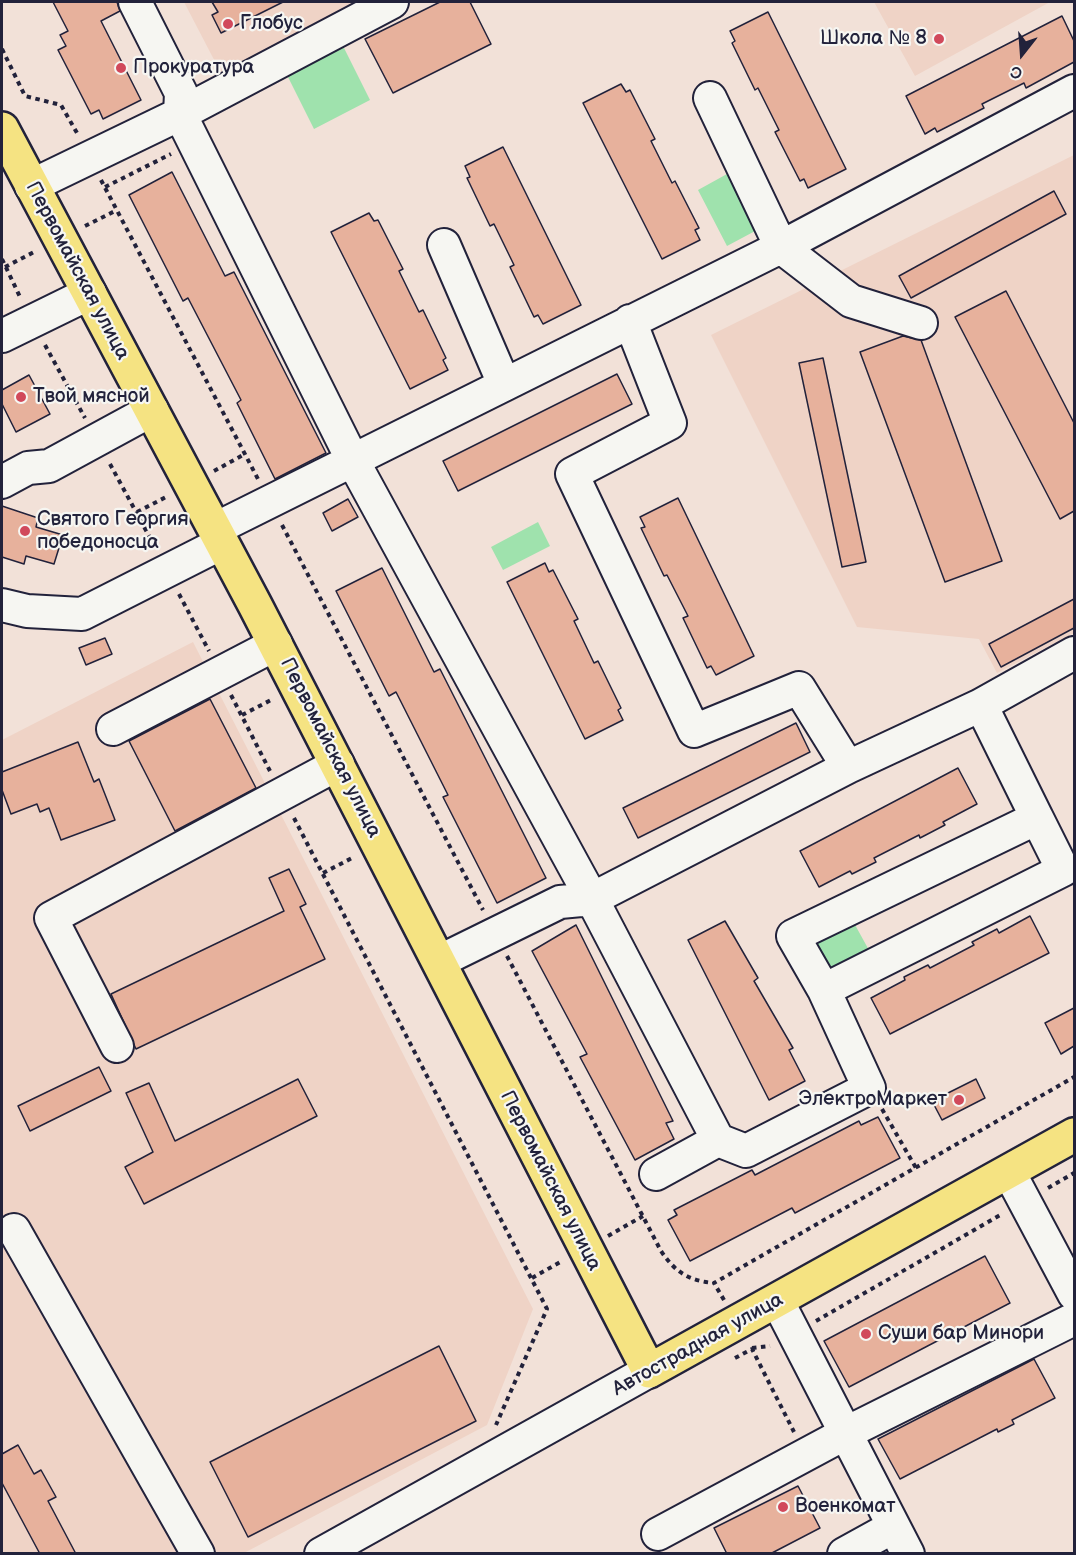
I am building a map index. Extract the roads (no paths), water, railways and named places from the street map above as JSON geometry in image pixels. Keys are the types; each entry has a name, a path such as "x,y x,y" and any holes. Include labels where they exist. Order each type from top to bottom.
{"main road":[{"name":"Первомайская улица","path":"2,129 276,644 440,961 584,1249 649,1371"},
{"name":"Автострадная улица","path":"649,1371 745,1336 778,1302 1074,1135"}],"street":[{"path":"135,2 181,93 180,114 353,461 591,898 718,1140 746,1151 869,1088 824,990 793,936 1037,818"},
{"path":"32,186 180,114 392,2"},
{"path":"2,605 27,611 82,614 167,571 269,502 781,247 1074,91"},
{"path":"710,98 781,247 851,301 921,323"},
{"path":"444,245 504,384"},
{"path":"12,326 90,293"},
{"path":"630,321 670,423 572,474 694,732 799,688 848,767"},
{"path":"2,482 28,468 49,466 152,410"},
{"path":"113,729 276,644"},
{"path":"440,961 560,902 591,898 848,767 981,705 1074,653"},
{"path":"824,990 1069,881 981,705"},
{"path":"117,1046 51,918 338,764"},
{"path":"656,1174 718,1140"},
{"path":"1009,1172 1074,1294"},
{"path":"14,1230 198,1554"},
{"path":"778,1302 848,1432 908,1554"},
{"path":"658,1534 848,1432 1074,1319"},
{"name":"Автострадная улица","path":"321,1554 649,1371"},
{"path":"844,1554 893,1527"}],"place":[{"name":"Глобус","path":"228,24"},
{"name":"Школа № 8","path":"939,39"},
{"name":"Прокуратура","path":"121,68"},
{"name":"Твой мясной","path":"21,397"},
{"name":"Святого Георгия победоносца","path":"25,531"},
{"name":"ЭлектроМаркет","path":"959,1100"},
{"name":"Суши бар Минори","path":"866,1334"},
{"name":"Военкомат","path":"783,1507"}]}
